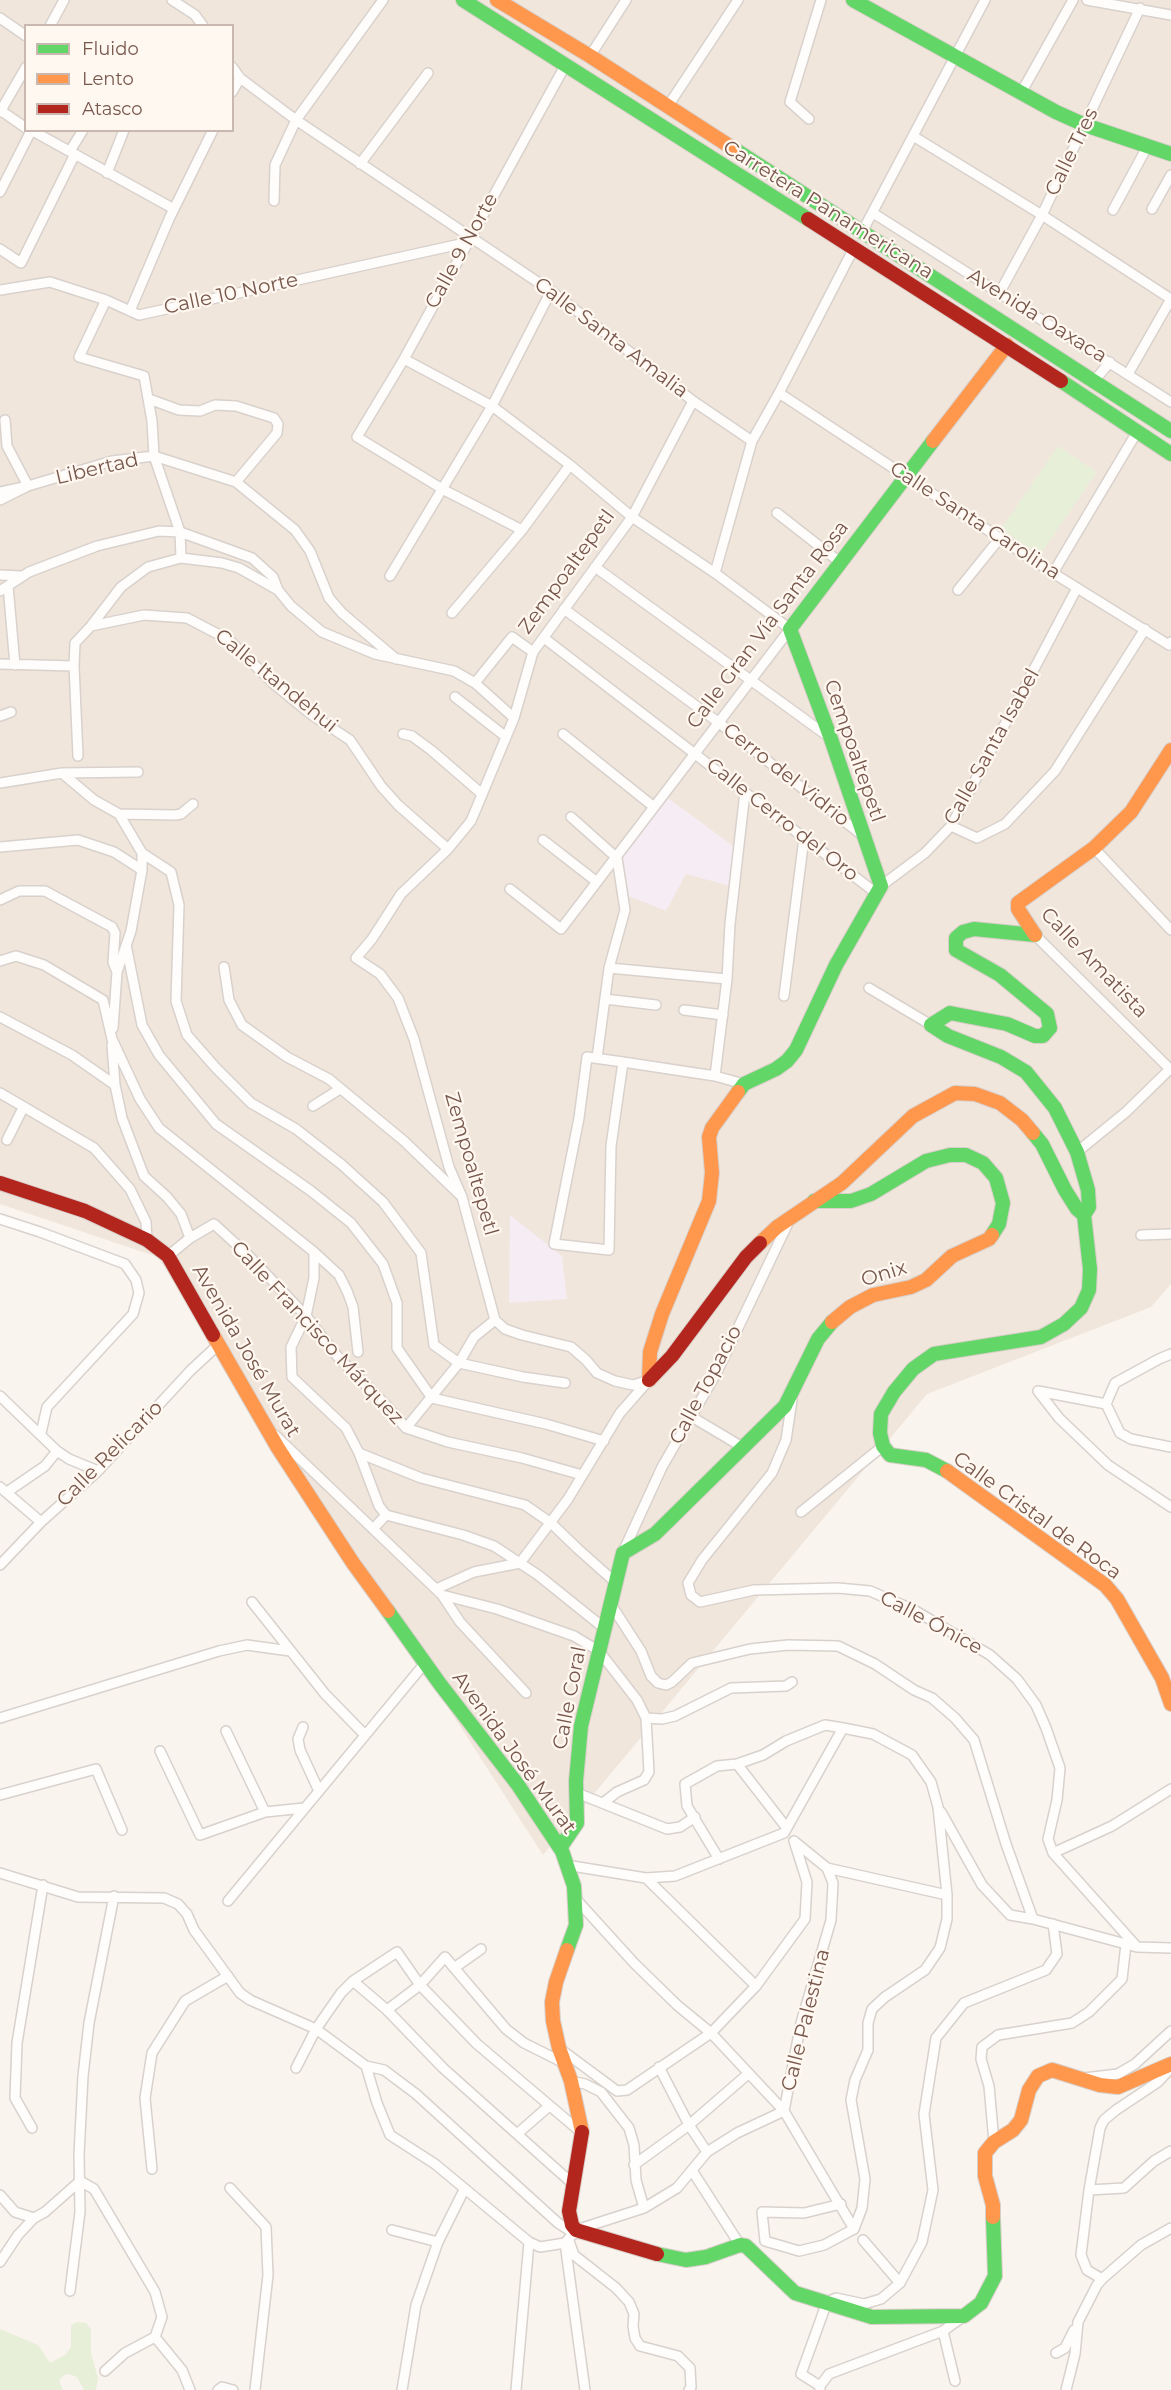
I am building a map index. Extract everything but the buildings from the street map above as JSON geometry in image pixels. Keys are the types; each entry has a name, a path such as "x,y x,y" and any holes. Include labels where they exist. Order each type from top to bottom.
{"main road":[{"name":"Carretera Panamericana","path":"464,0 1007,345 1171,454"},
{"name":"Carretera Panamericana","path":"497,0 590,56 1171,431"},
{"path":"853,0 954,57 1085,125 1171,154"},
{"name":"Calle Gran Vía Santa Rosa","path":"790,629 1007,345"},
{"name":"Cempoaltepetl","path":"790,629 831,739 878,889"},
{"path":"1094,848 1131,812 1171,751"},
{"name":"Calle Amatista","path":"1035,935 1017,906 1022,899 1094,848"},
{"path":"649,1380 650,1353 662,1314 709,1201 712,1173 709,1137 722,1112 744,1084 776,1069 796,1050 836,965 878,889"},
{"path":"886,1451 880,1433 881,1414 894,1392 920,1364 934,1354 1041,1337 1064,1324 1081,1308 1089,1290 1090,1269 1084,1215 1089,1207 1088,1190 1077,1152 1055,1108 1026,1072 1002,1057 948,1036 931,1025 950,1014 1007,1024 1035,1036 1043,1036 1050,1028 1047,1014 1008,982 956,950 957,938 963,932 974,929 1035,935"},
{"path":"649,1380 672,1356 746,1257 777,1227 842,1183 913,1116 955,1093 975,1094 1000,1103 1022,1120 1042,1144 1065,1190 1077,1209 1084,1215"},
{"name":"Onix","path":"623,1553 655,1534 785,1406 818,1339 829,1324 850,1307 873,1295 911,1287 926,1281 952,1256 989,1239 999,1224 1003,1203 996,1178 983,1163 966,1155 950,1155 926,1161 871,1194 851,1201 813,1201"},
{"name":"Avenida José Murat","path":"0,1183 85,1211 147,1240 168,1256 278,1448 353,1563 425,1663 518,1785 560,1848 574,1886 576,1925 556,1982 552,2002 553,2021 559,2048 571,2081 582,2133 569,2211 572,2225 571,2237"},
{"name":"Calle Cristal de Roca","path":"886,1451 926,1460 956,1476 1105,1585 1117,1599 1162,1678 1171,1704"},
{"name":"Calle Coral","path":"560,1848 577,1823 576,1781 581,1726 623,1553"},
{"path":"571,2237 686,2260 706,2257 743,2245 795,2293 872,2317 964,2316 981,2303 995,2277 993,2205 985,2176 985,2153 994,2142 1013,2130 1021,2120 1029,2090 1038,2076 1052,2070 1100,2085 1118,2086 1171,2066"}],"street":[{"path":"53,24 64,0"},
{"path":"172,0 195,15 202,24"},
{"path":"274,201 275,165 296,120 382,0"},
{"path":"590,56 626,0"},
{"path":"668,106 738,0"},
{"path":"809,118 790,102 821,0"},
{"path":"715,573 752,441 985,0"},
{"path":"1021,93 1073,0"},
{"path":"1087,0 1171,15"},
{"name":"Calle Tres","path":"1000,292 1042,215 1140,9"},
{"path":"0,18 24,35"},
{"name":"Calle 9 Norte","path":"444,490 357,437 404,359 566,64"},
{"path":"24,70 0,111 24,126"},
{"name":"Calle Santa Amalia","path":"234,70 240,78 296,120 468,240 551,291 693,400 752,441"},
{"path":"360,164 428,73"},
{"path":"234,88 240,78"},
{"path":"0,192 30,132"},
{"path":"33,132 174,209"},
{"path":"0,249 21,263 82,132"},
{"path":"107,172 123,132"},
{"path":"130,310 174,209 212,132"},
{"path":"913,136 1042,215 1171,299 1128,374"},
{"path":"1113,210 1146,147"},
{"path":"1152,209 1171,175"},
{"name":"Avenida Oaxaca","path":"873,213 1171,402"},
{"name":"Calle 10 Norte","path":"0,290 50,282 106,300 139,315 468,240"},
{"path":"390,576 444,490 492,406 551,291"},
{"path":"106,300 80,357 144,376 149,399 154,456 180,532 181,558"},
{"path":"404,359 492,406 570,465 632,517 715,573 790,629"},
{"path":"1094,381 1110,362"},
{"name":"Calle Santa Carolina","path":"779,393 1053,573 1169,645 1171,642"},
{"path":"149,399 179,410 200,411 215,405 236,406 274,418 278,424 277,433 236,482"},
{"name":"Zempoaltepetl","path":"495,1320 462,1197 449,1167 414,1039 398,998 380,974 356,958 372,939 401,894 448,849 471,821 514,718 533,652 632,517 693,400"},
{"path":"0,500 28,486 6,447 5,420"},
{"path":"1053,573 1137,432"},
{"name":"Libertad","path":"0,492 112,461 154,456 236,482 295,530 310,551 329,598 342,613 396,659"},
{"path":"453,613 522,530 570,465"},
{"path":"444,490 522,530"},
{"path":"777,513 841,563"},
{"path":"15,665 4,588 20,576 97,546 159,531 180,532 252,558 273,577 278,591"},
{"path":"958,590 1000,538"},
{"path":"78,756 75,643 121,587 148,567 181,558 222,563 239,568 278,591 297,612 322,632 375,654 454,671 475,683 514,718"},
{"path":"595,567 831,739"},
{"path":"0,575 20,576"},
{"name":"Calle Santa Isabel","path":"878,889 925,853 951,826 1077,588"},
{"name":"Cerro del Vidrio","path":"564,609 718,722 862,835"},
{"name":"Calle Itandehui","path":"91,626 144,615 187,618 229,640 274,684 312,715 350,740 371,774 398,805 448,849"},
{"name":"Calle Gran Vía Santa Rosa","path":"510,889 561,929 790,629"},
{"path":"951,826 977,838 1005,824 1055,771 1144,629"},
{"path":"475,683 512,637 533,652"},
{"name":"Calle Cerro del Oro","path":"544,638 804,838 878,889"},
{"path":"0,664 74,666"},
{"path":"455,697 506,737"},
{"path":"0,716 11,712"},
{"path":"403,734 412,736 431,750 482,794"},
{"path":"563,734 654,807"},
{"path":"0,783 62,773 138,772"},
{"path":"62,773 94,800 119,814 175,815 181,814 193,804"},
{"path":"715,1076 728,979 730,924 745,792"},
{"path":"119,814 142,853 171,872 179,904 176,1001 188,1035 216,1068 251,1103 296,1129 341,1164 383,1202 421,1253 434,1345 459,1363 523,1377 565,1383"},
{"path":"571,817 617,858 625,910 609,968 605,999 554,1244 609,1250 611,1146 623,1062"},
{"path":"784,996 804,838"},
{"path":"0,847 78,840 114,852 142,870"},
{"path":"543,840 597,882"},
{"path":"1094,848 1171,930"},
{"path":"142,853 142,870 131,931 117,972 112,1039 140,1099 159,1128 314,1252 339,1275 353,1307 358,1352"},
{"path":"0,900 19,891 45,891 112,927 115,933 113,962 117,972"},
{"name":"Calle Amatista","path":"1035,935 1171,1069"},
{"path":"126,945 142,1025 159,1055 172,1072 216,1124 311,1191 351,1223 383,1264 397,1303 397,1348 432,1398 546,1424 604,1441"},
{"path":"0,962 16,956 44,965 103,1000 112,1039 116,1085 122,1118 144,1176 167,1197 181,1215 190,1238"},
{"path":"224,967 229,1000 242,1025 287,1057 329,1079 404,1141 462,1197"},
{"path":"609,968 728,979"},
{"path":"869,988 931,1025"},
{"path":"605,999 656,1005"},
{"path":"684,1010 723,1015"},
{"path":"0,1017 72,1055 116,1085"},
{"path":"592,1058 715,1076 744,1084"},
{"path":"1077,1152 1126,1112 1171,1069"},
{"path":"313,1106 340,1089"},
{"path":"0,1093 94,1148 130,1189 146,1222 147,1240"},
{"path":"7,1140 24,1108"},
{"path":"130,1189 144,1176"},
{"name":"Calle Topacio","path":"623,1553 662,1467 717,1372 791,1217"},
{"path":"0,1219 125,1264 136,1280 139,1293 133,1314 46,1407 41,1433"},
{"name":"Calle Francisco Márquez","path":"168,1256 190,1238 214,1224 249,1256 306,1316 338,1356 386,1404 406,1428 448,1442 522,1458 582,1475"},
{"path":"1141,1235 1171,1234"},
{"path":"314,1252 314,1278 306,1316 291,1347 292,1377 346,1428 379,1506 386,1515 463,1535 494,1546 520,1563 604,1628"},
{"path":"406,1428 459,1363 474,1337 495,1320 505,1329 571,1347 597,1373 615,1381 633,1386 649,1380"},
{"name":"Calle Relicario","path":"0,1565 41,1522 98,1471 190,1371 219,1344"},
{"path":"1171,1354 1115,1383 1106,1404 1120,1433 1131,1439 1171,1447"},
{"path":"439,1592 474,1572 520,1563 551,1523 620,1413 649,1380"},
{"name":"Calle Ónice","path":"793,1391 786,1440 772,1473 702,1560 688,1582 691,1595 700,1602 754,1590 838,1588 870,1591 914,1610 990,1654 1017,1679 1036,1705 1047,1728 1060,1768 1057,1800 1048,1839 1053,1853"},
{"path":"1106,1404 1038,1391 1059,1418 1108,1465 1171,1507"},
{"path":"0,1396 41,1433 57,1451 69,1459 98,1471"},
{"path":"692,1417 744,1448"},
{"path":"267,1428 439,1592 460,1622 526,1693"},
{"path":"41,1522 4,1489 45,1466 57,1451"},
{"path":"801,1512 886,1451"},
{"path":"358,1453 421,1478 525,1505 551,1523 615,1582"},
{"path":"374,1529 386,1515"},
{"path":"439,1592 574,1636 599,1651 637,1700 646,1718 650,1772 644,1780 617,1792 603,1803"},
{"path":"252,1602 325,1694 364,1734"},
{"path":"610,1603 641,1651 651,1676 658,1683 666,1685 672,1682 692,1664 750,1649 788,1645 838,1646 875,1664 914,1690 932,1698 955,1718 974,1740 1006,1844 1033,1919"},
{"path":"0,1718 238,1647 248,1645 290,1651"},
{"path":"228,1901 425,1663"},
{"path":"646,1718 662,1719 675,1716 731,1688 786,1686 792,1682"},
{"path":"693,2172 743,2245 765,2241 799,2251 824,2245 855,2229 862,2208 865,2179 851,2100 855,2080 868,2050 868,2023 872,2009 885,1997 925,1970 940,1948 947,1918 938,1808 932,1782 912,1755 873,1734 825,1725 786,1741 763,1755 737,1764 717,1766 685,1784 687,1806 719,1859"},
{"path":"303,1727 298,1739 300,1750 319,1791"},
{"path":"566,1865 646,1878 675,1876 785,1830 843,1728"},
{"path":"226,1731 265,1812"},
{"path":"160,1751 200,1835 265,1812 304,1808"},
{"path":"737,1764 794,1841 827,1868 947,1900"},
{"path":"0,1795 96,1769 122,1830"},
{"path":"1137,1947 1053,1853 1112,1826 1171,1789"},
{"path":"577,1793 666,1829 680,1827 694,1817"},
{"path":"938,1808 982,1885 1010,1915 1137,1947 1171,1948"},
{"path":"559,2048 617,2091 627,2090 640,2082 711,2033 756,1986 805,1919 807,1882 794,1841"},
{"name":"Calle Palestina","path":"529,2242 540,2247 644,2208 677,2188 693,2172 707,2152 737,2133 784,2111 801,2023 831,1920 833,1883 827,1868"},
{"path":"0,1873 78,1897 164,1898 178,1904 240,1994 316,2029 366,2066 384,2070 416,2094 558,2223 571,2237 574,2255 616,2288 629,2302 634,2314 635,2338 640,2346 678,2356 690,2368 691,2387 689,2390"},
{"path":"646,1878 756,1986"},
{"path":"32,2128 15,2097 17,2043 43,1885"},
{"path":"70,2291 80,2212 79,2155 84,2065 89,2023 114,1896"},
{"path":"574,1898 634,1963 711,2033 784,2111 855,2229"},
{"path":"964,2316 943,2331 829,2374 820,2388 801,2374 827,2302 836,2298 864,2304 881,2299 900,2283 922,2242 933,2190 924,2114 936,2038 964,2003 1046,1970 1057,1954 1053,1924"},
{"path":"994,2142 989,2086 981,2059 982,2047 998,2035 1072,2023 1089,2012 1122,1979 1126,1944"},
{"path":"454,1968 482,1949"},
{"path":"296,2068 316,2029 340,1993 353,1981 396,1952 420,1984 477,2044 582,2133"},
{"path":"387,2010 420,1984 445,1957 507,2029 524,2043 564,2063"},
{"path":"152,2169 146,2098 153,2054 186,2001 228,1976"},
{"path":"353,1981 387,2010 443,2068 574,2185"},
{"path":"1082,2079 1118,2074 1136,2064 1171,2031"},
{"path":"366,2066 390,2135 435,2164 529,2242 516,2390"},
{"path":"1102,2279 1087,2270 1081,2255 1100,2128 1104,2120 1158,2082 1171,2066"},
{"path":"659,2067 689,2125 707,2152"},
{"path":"634,2165 689,2125 748,2074"},
{"path":"571,2081 585,2084 601,2092 629,2128 634,2145 634,2165 644,2208"},
{"path":"517,2134 549,2107"},
{"path":"1090,2186 1124,2188 1154,2161 1171,2151"},
{"path":"0,2262 18,2235 33,2218 45,2212 80,2181"},
{"path":"80,2181 94,2189 156,2292 162,2317 155,2337 125,2353 105,2371"},
{"path":"230,2188 266,2227 268,2275 255,2390"},
{"path":"402,2390 416,2305 438,2242 464,2190"},
{"path":"0,2195 15,2212 33,2218"},
{"path":"765,2241 762,2212 804,2213 841,2204"},
{"path":"1056,2353 1065,2348 1102,2279 1141,2245 1171,2228"},
{"path":"392,2230 438,2242"},
{"path":"571,2237 585,2390"},
{"path":"863,2240 900,2283"},
{"path":"1066,2390 1075,2354 1078,2322"},
{"path":"943,2331 955,2381"},
{"path":"155,2337 182,2370 190,2390"},
{"path":"218,2390 222,2387 233,2390"}],"shaded area":[{"path":"0,0 1171,0 1171,1284 1151,1307 927,1394 543,1855 158,1257 0,1204"},
{"path":"668,798 736,848 730,886 686,874 666,911 626,895 621,859"},
{"path":"510,1215 562,1256 567,1299 509,1303"}],"green space":[{"path":"1058,446 1097,472 1040,555 1001,529"},
{"path":"77,2322 86,2323 91,2329 91,2353 98,2378 96,2390 84,2390 77,2377 69,2374 64,2375 59,2381 63,2390 0,2390 0,2329 38,2345 50,2363 65,2355 71,2347 71,2325"}],"traffic: fast":[{"path":"463,0 808,219"},
{"path":"853,0 1056,112 1085,125 1171,154"},
{"path":"734,149 1171,431"},
{"path":"1061,381 1171,454"},
{"path":"738,1092 744,1084 776,1069 796,1050 836,965 881,886 831,739 790,629 933,441"},
{"path":"1035,935 974,929 963,932 956,938 956,950 1000,975 1047,1014 1050,1028 1043,1036 1035,1036 1007,1024 950,1013 931,1025 948,1036 1001,1057 1026,1072 1055,1108 1077,1152 1088,1190 1089,1207 1084,1215"},
{"path":"947,1471 926,1460 890,1455 883,1446 880,1433 881,1414 894,1392 913,1369 934,1354 1041,1337 1064,1324 1081,1308 1089,1290 1090,1269 1084,1215 1077,1209 1065,1190 1042,1144 1033,1133"},
{"path":"814,1201 851,1201 871,1194 926,1161 950,1155 966,1155 983,1163 996,1178 1003,1203 999,1224 992,1235"},
{"path":"560,1848 577,1823 576,1781 581,1726 623,1553 655,1534 785,1406 818,1339 832,1322"},
{"path":"388,1611 440,1684 518,1785 562,1851 574,1886 576,1925 567,1950"},
{"path":"657,2254 686,2260 706,2257 740,2245 746,2246 795,2293 872,2317 964,2316 981,2303 995,2276 993,2217"}],"traffic: slow":[{"path":"497,0 590,56 734,149"},
{"path":"933,441 1007,345"},
{"path":"1035,935 1018,909 1018,903 1094,848 1131,812 1171,750"},
{"path":"649,1380 650,1352 662,1314 709,1201 712,1173 709,1137 712,1128 738,1092"},
{"path":"760,1243 777,1227 842,1183 913,1116 955,1093 975,1094 1000,1103 1022,1120 1033,1133"},
{"path":"832,1322 850,1307 873,1295 911,1287 926,1280 952,1256 989,1239 992,1235"},
{"path":"213,1335 278,1448 353,1563 388,1611"},
{"path":"947,1471 1105,1585 1117,1599 1162,1678 1171,1704"},
{"path":"567,1950 552,2002 553,2021 559,2048 571,2081 582,2132"},
{"path":"993,2217 993,2205 985,2176 985,2153 994,2142 1013,2130 1021,2120 1029,2090 1038,2076 1052,2070 1100,2085 1118,2087 1171,2064"}],"traffic: jam":[{"path":"808,219 1061,381"},
{"path":"0,1183 85,1211 147,1240 168,1256 213,1335"},
{"path":"649,1380 672,1356 746,1257 760,1243"},
{"path":"582,2132 569,2211 572,2225 576,2230 657,2254"}]}
